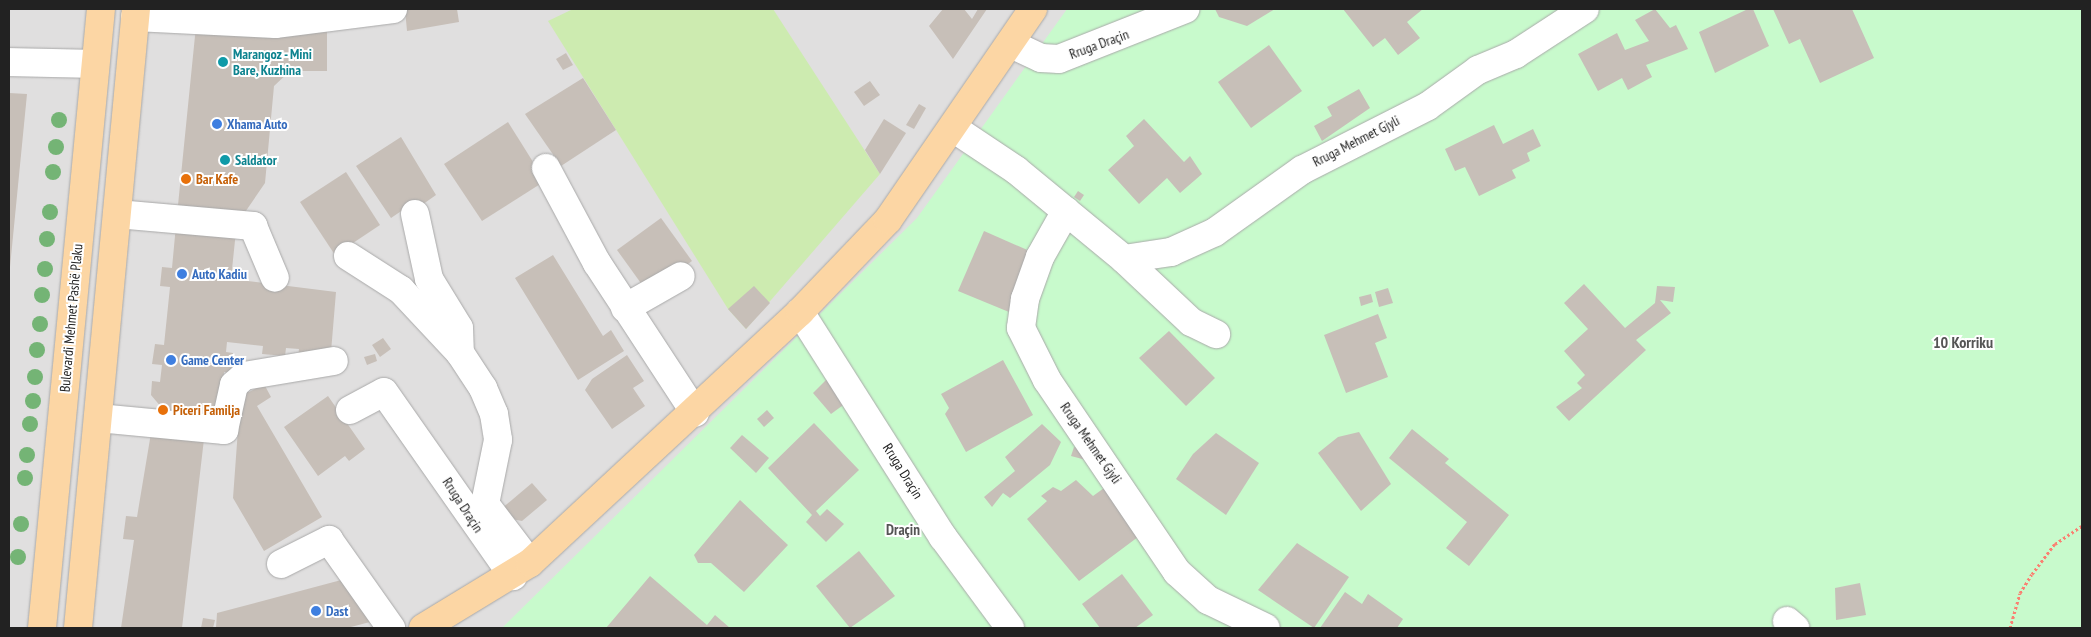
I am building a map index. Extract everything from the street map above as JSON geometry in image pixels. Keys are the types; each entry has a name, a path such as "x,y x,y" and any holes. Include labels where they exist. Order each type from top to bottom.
{"main road":[{"name":"Bulevardi Mehmet Pashë Plaku","path":"42,628 101,9"},
{"path":"423,628 522,569 695,413 800,312 888,220 1011,44 1033,9"},
{"path":"78,628 136,13"}],"street":[{"path":"136,13 275,24 394,9"},
{"name":"Rruga Draçin","path":"1011,44 1041,58 1058,59 1185,9"},
{"name":"Rruga Mehmet Gjyli","path":"1124,258 1171,252 1215,232 1302,170 1428,106 1478,70 1516,54 1585,9"},
{"path":"9,62 95,64"},
{"path":"953,128 1066,211 1124,258 1190,322 1216,334"},
{"path":"546,168 597,263 695,413"},
{"name":"Rruga Mehmet Gjyli","path":"1066,211 1040,258 1025,299 1021,328 1047,380 1178,572 1208,600 1266,628"},
{"path":"116,214 253,226 275,278"},
{"path":"415,214 424,262 459,328 460,353"},
{"path":"348,256 401,290 460,353 494,414 498,440 485,504 522,569"},
{"path":"625,308 681,276"},
{"name":"Rruga Draçin","path":"800,312 944,537 1010,628"},
{"path":"98,418 224,430 234,385 244,376 334,361"},
{"name":"Rruga Draçin","path":"350,410 384,392 416,433 475,526 522,569"},
{"path":"281,564 329,540 391,628"}],"path":[{"path":"2010,628 2020,593 2032,574 2055,544 2082,526"}],"shaded area":[{"path":"9,9 2082,9 2082,62 1524,628 9,628"}],"green space":[{"path":"573,9 773,9 880,174 746,329 728,309 548,21"},
{"path":"1067,9 2082,9 2082,628 502,628 917,218"}],"building":[{"path":"405,9 457,9 459,22 407,31"},
{"path":"943,9 964,9 972,19 978,9 987,9 953,59 929,26"},
{"path":"1215,9 1275,9 1247,26 1219,17"},
{"path":"1343,9 1423,9 1407,22 1420,38 1398,55 1385,38 1373,47"},
{"path":"1655,9 1670,28 1676,25 1688,49 1646,65 1652,77 1628,90 1622,78 1598,91 1578,54 1617,33 1625,50 1649,41 1635,20"},
{"path":"1748,9 1753,9 1769,46 1715,73 1699,32"},
{"path":"1773,9 1852,9 1874,58 1820,83 1800,39 1789,44"},
{"path":"196,26 327,32 327,71 290,71 274,86 265,183 239,221 177,215"},
{"path":"1269,45 1302,91 1251,128 1218,82"},
{"path":"566,53 573,65 563,70 556,59"},
{"path":"583,78 616,130 561,166 525,114"},
{"path":"870,81 880,95 864,106 854,92"},
{"path":"1359,89 1370,108 1322,141 1314,126 1332,116 1327,107"},
{"path":"9,93 27,94 10,267 9,267"},
{"path":"919,104 926,108 914,129 906,125"},
{"path":"884,119 906,133 880,174 865,150"},
{"path":"1144,119 1184,162 1190,156 1202,174 1180,193 1167,178 1139,204 1108,170 1134,146 1126,136"},
{"path":"508,122 545,181 482,221 444,164"},
{"path":"1494,125 1503,144 1533,129 1541,146 1527,153 1530,161 1512,170 1516,178 1479,196 1465,167 1455,171 1445,149"},
{"path":"401,137 436,195 419,207 416,201 391,218 356,166"},
{"path":"346,172 380,225 335,255 300,202"},
{"path":"1078,191 1084,195 1080,201 1074,197"},
{"path":"661,218 692,261 648,293 617,250"},
{"path":"176,225 236,231 231,279 336,292 331,352 298,357 299,349 286,348 285,356 262,354 263,346 227,342 226,352 233,353 231,373 224,372 220,410 214,410 213,419 191,417 193,407 180,406 179,415 167,414 151,395 152,381 160,382 162,365 152,364 155,344 164,345 170,287 160,286 162,267 172,268"},
{"path":"984,231 1032,252 1009,312 958,291"},
{"path":"553,255 603,336 611,330 624,351 578,380 515,278"},
{"path":"1584,284 1625,328 1655,303 1657,286 1675,287 1673,302 1660,300 1671,313 1636,340 1646,350 1569,421 1556,407 1582,388 1577,383 1585,375 1564,351 1588,329 1564,303"},
{"path":"754,286 770,303 746,329 728,309"},
{"path":"1388,288 1393,303 1379,307 1375,292"},
{"path":"1371,294 1373,302 1361,306 1359,297"},
{"path":"1378,314 1387,338 1375,343 1388,377 1346,393 1324,335"},
{"path":"1169,331 1215,378 1186,406 1139,358"},
{"path":"383,338 391,349 380,357 372,345"},
{"path":"375,354 377,361 367,365 364,357"},
{"path":"627,355 644,381 633,388 645,406 612,429 585,390 592,379"},
{"path":"1003,360 1033,415 966,452 945,414 949,408 941,394"},
{"path":"828,378 846,403 831,414 813,393"},
{"path":"264,384 271,397 257,406 322,517 264,551 233,498 241,388 249,392"},
{"path":"328,396 365,449 349,461 345,456 318,476 284,427"},
{"path":"767,410 774,418 764,427 757,419"},
{"path":"814,423 859,470 816,511 820,516 827,509 844,524 826,542 806,522 812,515 768,468"},
{"path":"1042,424 1061,442 1050,465 1010,498 1003,493 992,507 984,497 1015,471 1005,457"},
{"path":"1412,429 1449,459 1445,463 1509,515 1469,566 1446,548 1467,522 1389,458"},
{"path":"1359,432 1391,484 1361,511 1318,453 1338,437"},
{"path":"151,433 204,439 182,628 121,628 134,540 123,539 126,516 137,517"},
{"path":"1216,433 1259,463 1226,515 1176,479 1193,454"},
{"path":"742,435 769,458 756,473 730,448"},
{"path":"1074,447 1088,451 1086,460 1071,456"},
{"path":"1076,480 1093,496 1111,483 1138,537 1079,581 1027,519 1047,501 1041,496 1053,487 1061,491"},
{"path":"532,483 547,500 522,521 507,518 501,509"},
{"path":"740,500 788,545 744,592 711,563 698,563 694,555"},
{"path":"1297,543 1349,577 1314,628 1258,590"},
{"path":"859,551 895,596 850,628 816,586"},
{"path":"1122,574 1153,615 1135,628 1100,628 1082,604"},
{"path":"650,576 707,625 715,615 730,628 606,628"},
{"name":"Dast","path":"345,579 370,622 347,628 216,628 217,613"},
{"path":"1860,583 1866,615 1836,620 1835,588"},
{"path":"1345,592 1362,604 1368,594 1403,619 1397,628 1320,628"},
{"path":"203,618 215,620 213,628 201,628"}],"place":[{"name":"Marangoz - Mini Bare, Kuzhina","path":"223,62"},
{"name":"Xhama Auto","path":"217,124"},
{"name":"Saldator","path":"225,160"},
{"name":"Bar Kafe","path":"186,179"},
{"name":"Auto Kadiu","path":"182,274"},
{"name":"Game Center","path":"171,360"},
{"name":"Piceri Familja","path":"163,410"},
{"name":"Dast","path":"316,611"}],"district":[{"name":"10 Korriku","path":"1963,342"},
{"name":"Draçin","path":"903,530"}]}
